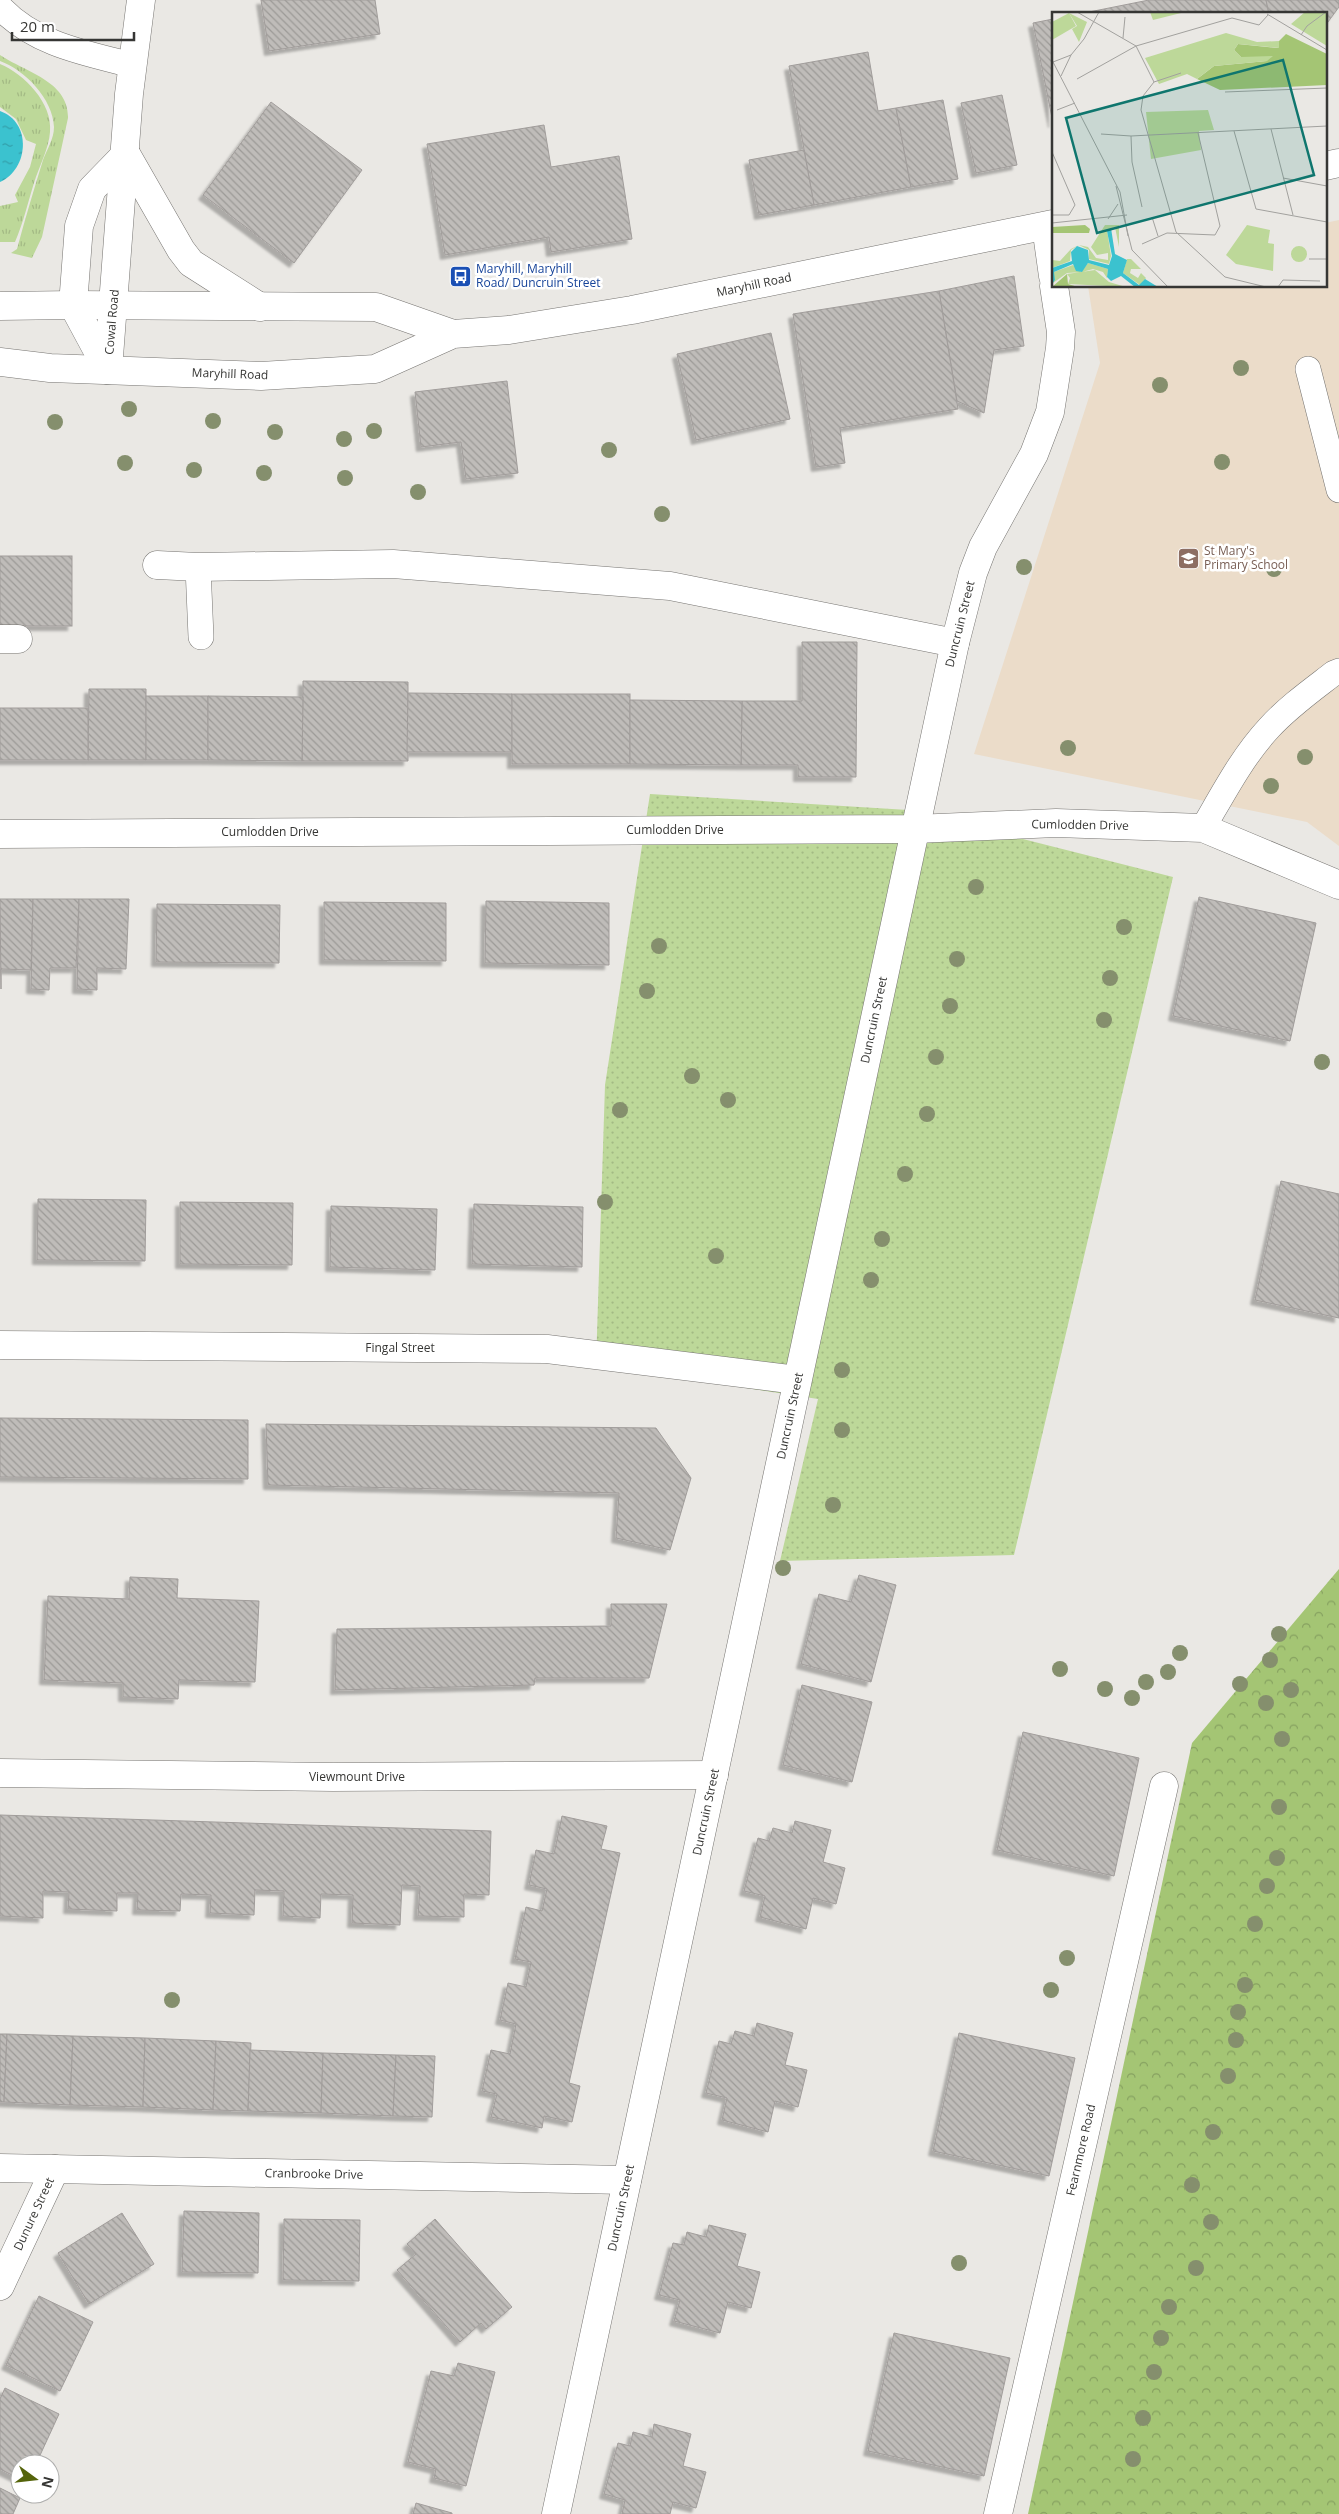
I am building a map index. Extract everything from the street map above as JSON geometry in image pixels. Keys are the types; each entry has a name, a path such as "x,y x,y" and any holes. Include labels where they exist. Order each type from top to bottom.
{"street":[{"name":"Cowal Road","path":"108,370 132,65 141,0"},
{"path":"73,304 79,226 92,189 126,154 181,250 191,263 260,307"},
{"path":"1326,166 1339,163"},
{"path":"1049,225 1052,263"},
{"name":"Maryhill Road","path":"0,362 50,368 261,376 374,369 454,334 509,330 632,310 1049,225"},
{"name":"Duncruin Street","path":"556,2514 954,643 973,573 983,547 1043,435 1056,383 1061,332 1054,288"},
{"name":"Cowal Road","path":"73,304 108,370"},
{"name":"Maryhill Road","path":"0,306 73,304 113,306 376,307 454,334"},
{"path":"157,565 198,567 393,564 670,586 954,643"},
{"name":"Cumlodden Drive","path":"0,834 915,828 1056,824 1204,828 1339,885"},
{"name":"Fingal Street","path":"0,1345 547,1349 797,1380"},
{"name":"Viewmount Drive","path":"0,1773 333,1777 714,1775"},
{"name":"Fearnmore Road","path":"998,2514 1164,1786"},
{"name":"Cranbrooke Drive","path":"0,2168 627,2180"},
{"name":"Dunure Street","path":"0,2286 55,2169"}],"lane":[{"path":"0,7 16,21 42,38 74,50 132,65"},
{"path":"1308,369 1339,490"},
{"path":"198,567 200,637"},
{"path":"1204,828 1229,783 1270,728 1303,697 1339,671"}],"shaded area":[{"name":"St Mary's Primary School","path":"1339,220 1339,846 1307,822 974,754 1100,363 1088,288 1326,288 1326,223"}],"green space":[{"path":"0,55 54,86 66,105 68,118 42,237 32,258 11,253 17,249 43,160 53,136 54,127 49,106 43,96 28,78 0,61"},
{"path":"0,64 18,75 35,91 42,100 50,121 48,144 15,242 0,242 0,206 18,202 15,195 30,167 36,144 26,140 16,119 0,107"},
{"path":"650,794 908,810 1173,877 1014,1555 780,1561 818,1399 596,1365 605,1085"},
{"path":"1339,1569 1339,2514 1028,2514 1192,1743"}],"water":[{"path":"0,111 18,125 22,135 23,146 17,167 10,176 0,182"}],"building":[{"path":"261,0 375,0 380,34 269,51"},
{"path":"1149,0 1266,0 1269,12 1089,12"},
{"path":"1266,0 1339,0 1339,7 1326,25 1326,12 1269,12"},
{"path":"1052,19 1052,118 1033,23"},
{"path":"868,52 878,111 896,108 911,187 814,205 789,66"},
{"path":"1002,95 1017,165 976,173 961,103"},
{"path":"943,100 958,179 911,187 896,108"},
{"path":"271,102 362,170 294,263 203,195"},
{"path":"544,125 551,167 619,156 632,239 551,252 549,237 445,255 427,144"},
{"path":"804,150 814,205 759,215 749,160"},
{"path":"1014,276 1024,346 994,350 984,413 957,401 939,291"},
{"path":"939,291 958,409 840,428 845,463 816,467 793,314"},
{"path":"771,333 790,419 696,440 677,354"},
{"path":"507,381 518,473 466,479 461,442 421,447 415,392"},
{"path":"0,556 72,556 72,626 0,626"},
{"path":"802,642 857,642 856,777 798,777 798,765 741,765 742,701 802,701"},
{"path":"303,681 408,682 408,761 302,761"},
{"path":"89,689 146,689 146,760 88,760"},
{"path":"408,693 512,694 512,752 407,752"},
{"path":"512,694 630,694 630,764 512,764"},
{"path":"146,696 208,696 208,760 146,760"},
{"path":"208,696 303,697 302,761 208,760"},
{"path":"630,700 742,701 741,765 630,764"},
{"path":"0,708 88,708 88,760 0,760"},
{"path":"1199,897 1316,923 1290,1041 1173,1016"},
{"path":"0,899 33,899 31,970 1,969 1,989"},
{"path":"33,899 79,899 76,968 50,968 49,990 31,989"},
{"path":"79,899 129,899 126,969 97,968 97,990 77,989"},
{"path":"486,901 609,903 609,965 485,963"},
{"path":"324,902 446,903 446,961 324,960"},
{"path":"157,904 280,905 279,963 156,962"},
{"path":"1281,1181 1339,1194 1339,1318 1255,1300"},
{"path":"38,1199 146,1200 145,1261 37,1260"},
{"path":"180,1202 293,1203 292,1265 180,1264"},
{"path":"474,1204 583,1207 582,1267 472,1264"},
{"path":"331,1206 437,1209 435,1270 330,1267"},
{"path":"0,1418 248,1420 248,1479 0,1477"},
{"path":"266,1424 656,1428 691,1478 670,1550 616,1538 619,1493 268,1485"},
{"path":"859,1575 896,1585 871,1682 801,1664 819,1594 851,1602"},
{"path":"130,1577 178,1579 177,1598 259,1601 255,1682 179,1680 178,1699 123,1697 123,1683 44,1680 48,1596 129,1599"},
{"path":"611,1604 667,1604 649,1678 535,1678 534,1685 335,1690 337,1629 611,1626"},
{"path":"802,1685 872,1702 852,1782 783,1765"},
{"path":"1023,1732 1139,1758 1114,1876 997,1850"},
{"path":"0,1815 491,1831 489,1895 464,1894 464,1917 418,1916 420,1886 402,1885 400,1925 352,1923 353,1895 321,1894 320,1918 283,1916 284,1891 255,1890 254,1915 210,1913 211,1895 181,1894 180,1911 137,1910 138,1893 117,1893 117,1911 68,1909 69,1892 43,1891 43,1918 0,1916"},
{"path":"562,1816 607,1826 601,1849 620,1853 569,2083 580,2086 572,2122 544,2116 542,2128 491,2117 497,2094 482,2091 491,2050 510,2054 516,2024 500,2020 508,1983 526,1987 531,1962 515,1959 526,1907 542,1911 547,1889 529,1885 536,1850 554,1854"},
{"path":"795,1821 831,1830 823,1862 845,1868 836,1904 813,1898 806,1929 760,1917 765,1896 744,1891 758,1838 769,1841 773,1828 792,1833"},
{"path":"757,2023 793,2033 785,2065 807,2070 798,2107 775,2101 768,2132 722,2120 727,2098 706,2093 719,2041 731,2044 735,2031 754,2036"},
{"path":"959,2033 1075,2058 1049,2176 933,2151"},
{"path":"0,2034 7,2034 4,2102 0,2102"},
{"path":"7,2034 73,2036 70,2105 4,2102"},
{"path":"73,2036 145,2038 143,2107 70,2105"},
{"path":"145,2038 216,2041 213,2110 143,2107"},
{"path":"216,2041 251,2043 248,2111 213,2110"},
{"path":"250,2050 323,2053 321,2113 248,2111"},
{"path":"323,2053 396,2055 393,2116 321,2113"},
{"path":"396,2055 435,2056 432,2117 393,2116"},
{"path":"184,2211 259,2213 258,2273 182,2272"},
{"path":"122,2213 154,2264 89,2304 58,2253"},
{"path":"284,2219 360,2220 359,2281 283,2280"},
{"path":"435,2219 512,2307 486,2329 481,2323 460,2342 397,2270 416,2254 407,2244"},
{"path":"709,2225 746,2234 737,2266 760,2272 751,2308 728,2302 720,2333 674,2321 680,2300 659,2295 673,2243 684,2245 687,2232 706,2237"},
{"path":"39,2296 93,2322 60,2391 6,2365"},
{"path":"894,2333 1010,2358 984,2476 868,2451"},
{"path":"458,2363 495,2372 466,2486 434,2478 436,2469 408,2462 431,2371 454,2376"},
{"path":"5,2388 59,2414 41,2454 10,2454 10,2474 0,2469 0,2399"},
{"path":"654,2424 691,2434 683,2466 706,2472 696,2508 673,2502 670,2514 622,2514 625,2500 604,2494 618,2443 630,2446 633,2432 652,2437"},
{"path":"0,2488 10,2493 10,2504 17,2504 13,2514 0,2514"},
{"path":"416,2503 452,2513 452,2514 413,2514"}],"place":[{"name":"Maryhill, Maryhill Road/ Duncruin Street","path":"460,276"},
{"name":"St Mary's Primary School","path":"1188,558"}]}
